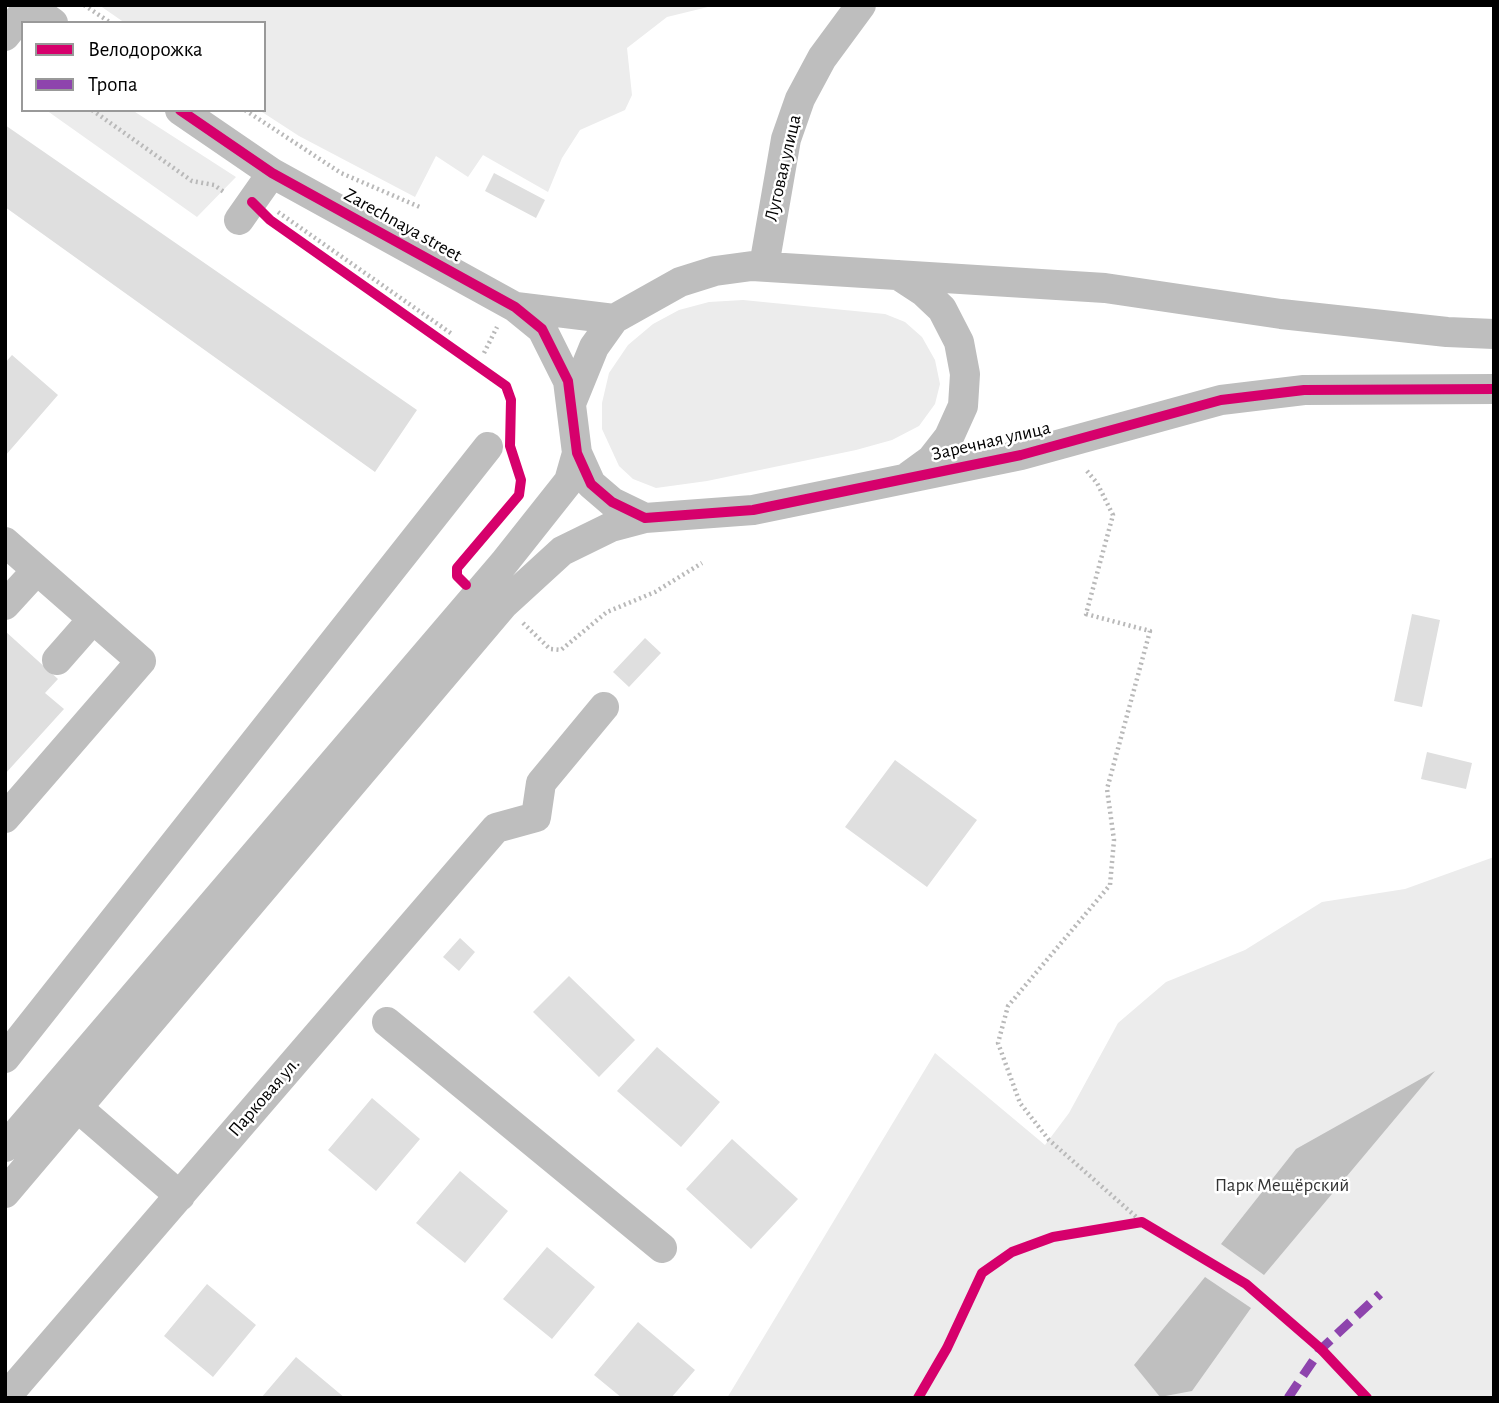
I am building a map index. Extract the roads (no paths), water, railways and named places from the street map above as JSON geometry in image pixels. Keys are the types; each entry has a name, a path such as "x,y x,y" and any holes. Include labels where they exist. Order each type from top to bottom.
{"street":[{"name":"Луговая улица","path":"764,266 786,139 800,99 822,58 862,5"},
{"path":"5,36 28,6 50,21"},
{"name":"Zarechnaya street","path":"183,112 272,173 507,313 542,329 568,381 572,401"},
{"path":"246,211 272,173"},
{"path":"645,518 612,502 591,484 577,453 572,426 572,401 594,347 614,319 680,282 715,271 764,266 1105,288 1281,314 1447,332 1494,334"},
{"name":"Заречная улица","path":"898,275 924,292 942,310 959,342 965,374 963,406 949,437 931,460 906,478"},
{"name":"Zarechnaya street","path":"507,313 614,319"},
{"name":"Заречная улица","path":"5,1193 503,605 562,551 611,527 645,518 752,510 1021,455 1221,400 1304,390 1494,389"},
{"path":"5,1058 488,447"},
{"path":"5,1147 504,563 569,481 577,453"},
{"path":"5,542 141,661 5,818"},
{"path":"5,605 37,570"},
{"path":"57,660 93,619"},
{"name":"Парковая ул.","path":"5,1398 496,828 536,817 541,783 604,707"},
{"path":"387,1023 662,1248"},
{"path":"78,1108 180,1196"}],"park label":[{"name":"Парк Мещёрский","path":"1282,1185"}]}
